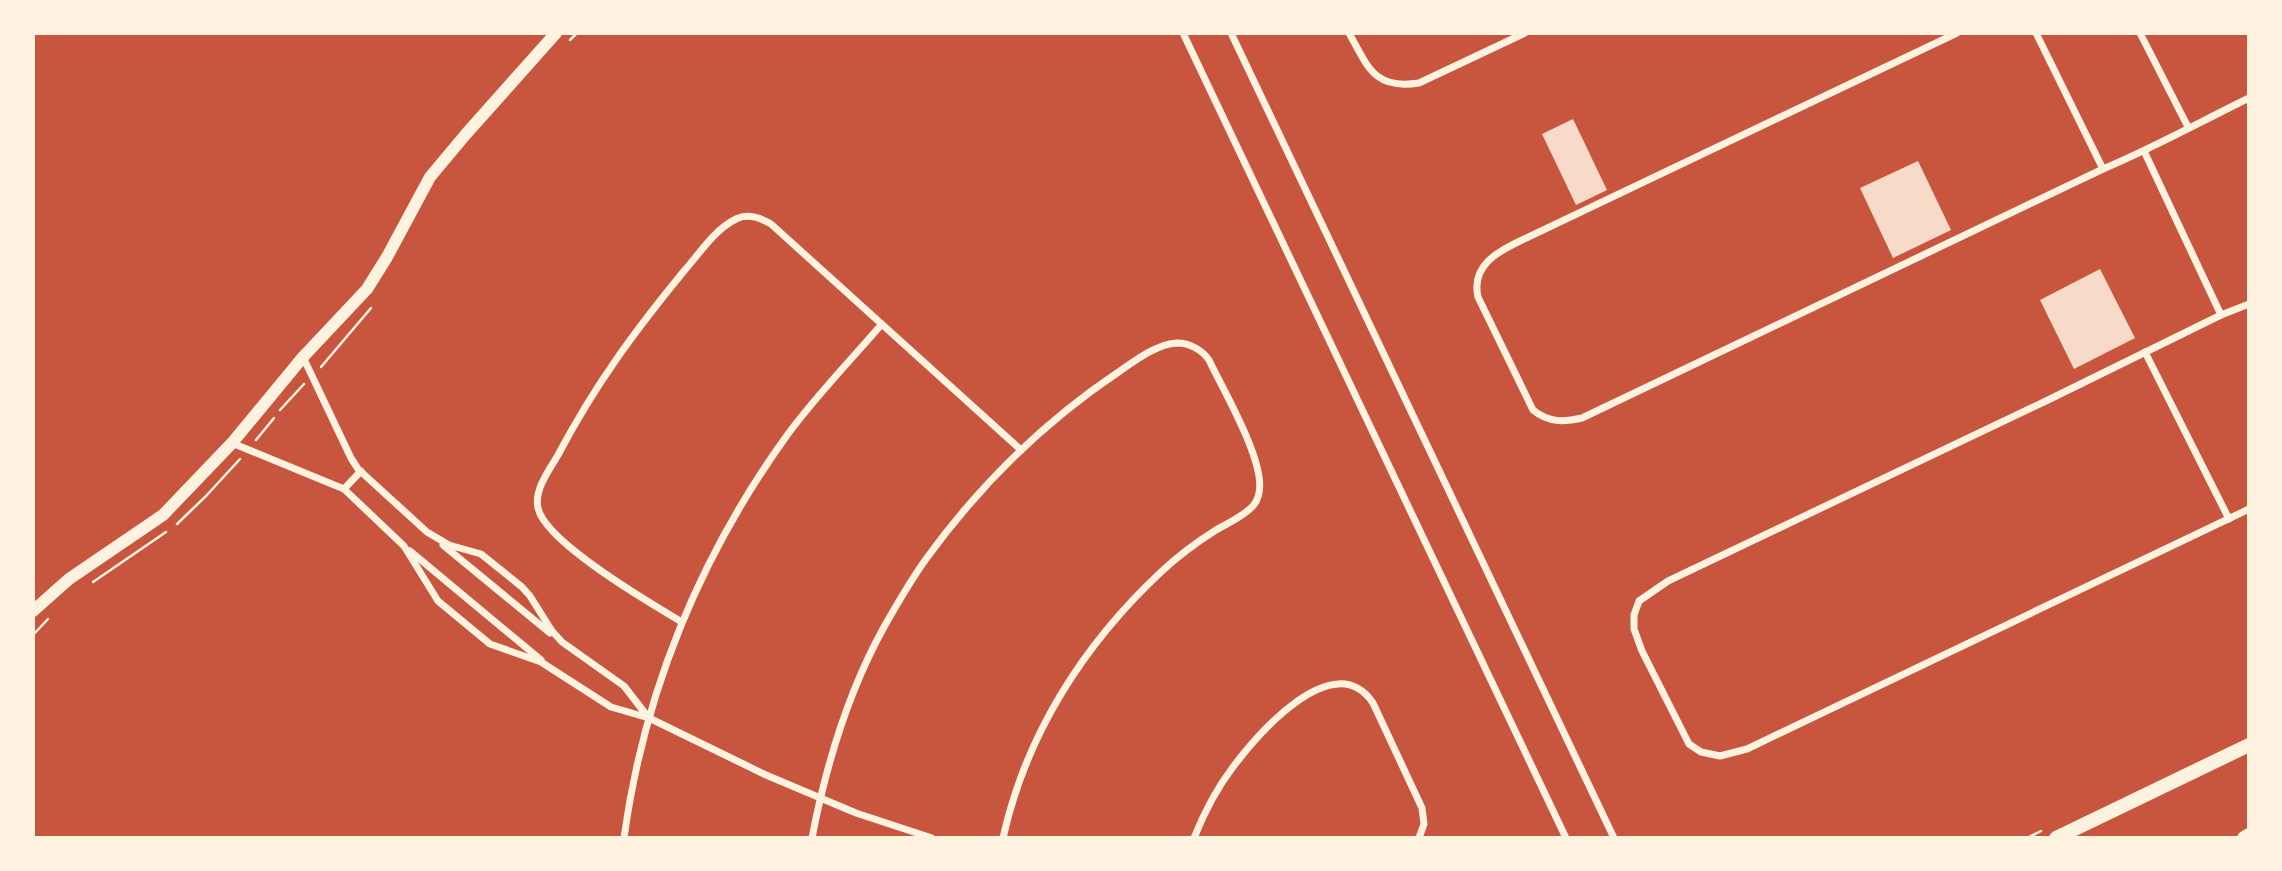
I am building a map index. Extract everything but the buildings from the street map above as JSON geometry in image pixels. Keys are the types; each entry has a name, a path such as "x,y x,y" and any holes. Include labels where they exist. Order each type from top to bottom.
{"main road":[{"path":"2056,838 2249,745"},
{"path":"2244,838 2249,835"}],"street":[{"path":"33,611 69,579 163,515 232,443 303,357 344,315 375,277 430,177 556,33"},
{"path":"1183,33 1566,838"},
{"path":"1231,33 1614,838"},
{"path":"1349,33 1373,72 1387,83 1404,85 1419,83 1525,33"},
{"path":"1957,33 1532,235 1488,259 1478,276 1478,297 1533,410 1557,421 1583,418 2144,151 2249,98"},
{"path":"2036,33 2103,169"},
{"path":"2140,33 2188,127"},
{"path":"2144,151 2221,315"},
{"path":"681,622 603,571 554,533 544,522 537,501 540,488 605,373 648,314 712,238 724,227 742,217 756,217 771,224 1021,450"},
{"path":"2249,304 2221,315 1668,581 1639,601 1634,615 1636,639 1684,735 1695,749 1713,755 1729,755 1747,749 2249,509"},
{"path":"624,838 633,782 649,718 681,622 716,548 761,473 790,432 881,326"},
{"path":"813,838 842,723 884,628 926,559 958,519 1021,450 1076,402 1139,358 1171,344 1184,344 1201,351 1209,360 1254,455 1260,487 1257,500 1252,507 1196,544 1162,571 1090,650 1068,681 1038,736 1018,784 1003,838"},
{"path":"2145,352 2229,519"},
{"path":"303,357 351,458 361,471 427,532 562,642 628,689 649,718"},
{"path":"232,443 344,489 404,546 548,666 611,707 649,718 821,799 932,838"},
{"path":"344,489 361,471"},
{"path":"427,532 449,545 481,554 522,587 562,642"},
{"path":"404,546 438,601 479,636 490,644 548,666"},
{"path":"1194,838 1228,775 1270,725 1316,690 1328,684 1342,682 1362,691 1373,704 1422,807 1424,824 1419,838"}]}
